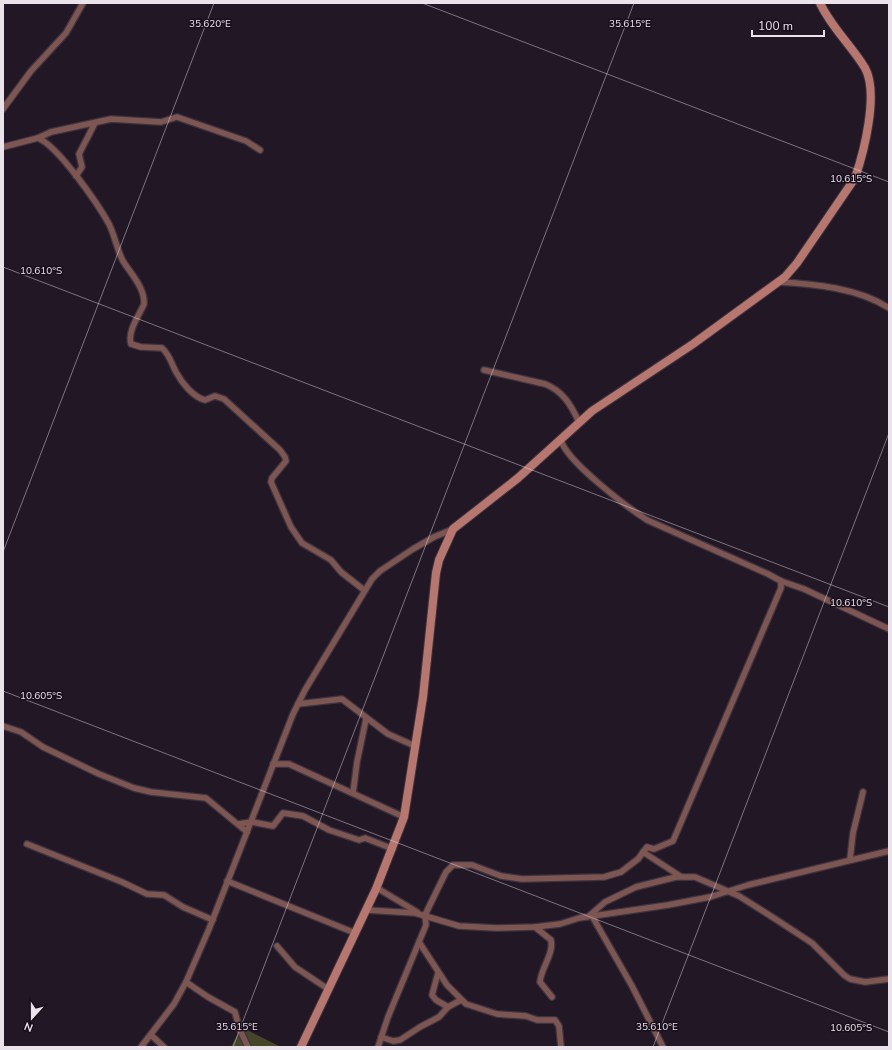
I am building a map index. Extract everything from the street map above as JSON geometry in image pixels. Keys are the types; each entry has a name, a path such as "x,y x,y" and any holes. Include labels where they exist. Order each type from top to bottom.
{"street":[{"path":"3,109 31,71 66,33 83,3"},
{"path":"141,1047 174,1004 186,982 213,920 227,881 252,822 298,704 364,590 372,579 385,568 434,536 453,529 518,478 579,422 604,402 693,344 778,282 797,263 855,178 859,166 870,109 870,83 865,68 833,25 820,3"},
{"path":"3,147 38,138 51,132 111,119 161,122 179,118 246,141 260,150"},
{"path":"76,176 82,167 79,154 95,123"},
{"path":"38,138 58,154 76,176 108,224 121,255 137,281 144,304 135,319 130,338 131,344 141,347 162,348 170,356 176,373 194,396 205,400 215,396 224,398 280,450 286,457 286,463 275,474 271,482 296,536 307,548 326,557 341,572 364,590"},
{"path":"778,282 805,284 858,294 880,302 889,308"},
{"path":"484,370 545,384 554,388 568,401 579,422"},
{"path":"561,440 565,451 574,460 634,512 647,520 781,581 804,589 889,630"},
{"path":"301,1047 376,888 393,849 404,817 423,697 436,573 439,560 453,529"},
{"path":"422,914 446,872 458,864 472,865 501,876 522,879 604,877 621,872 638,859 647,847 654,849 660,848 675,839 713,744 778,594 781,581"},
{"path":"298,704 342,699 355,707 366,719 388,734 415,746"},
{"path":"353,793 357,762 366,719"},
{"path":"3,726 21,732 42,747 99,774 134,788 150,792 206,798 247,832"},
{"path":"274,764 289,764 404,817"},
{"path":"850,859 853,833 863,792"},
{"path":"238,824 252,822 273,826 283,813 298,814 346,836 358,840 365,838 393,849"},
{"path":"27,844 122,882 147,894 164,895 183,907 213,920"},
{"path":"376,888 422,914 459,926 490,928 535,927 560,924 591,916 668,905 889,850"},
{"path":"643,852 680,876"},
{"path":"591,916 604,902 625,891 680,876 699,878 744,899 812,943 844,975 850,979 865,982 889,979"},
{"path":"227,881 355,933"},
{"path":"366,910 422,914"},
{"path":"378,1047 426,922 422,914"},
{"path":"591,916 632,986 662,1047"},
{"path":"535,927 551,940 552,948 542,971 540,982 552,997"},
{"path":"418,942 438,973 461,1000 473,1007 497,1014 526,1016 538,1020 555,1020 559,1026 561,1047"},
{"path":"277,946 296,967 328,989"},
{"path":"438,973 432,995 436,1000 448,1007"},
{"path":"186,982 208,997 235,1012 239,1028 248,1047"},
{"path":"381,1037 393,1041 400,1040 439,1017 448,1007 461,1000"},
{"path":"151,1034 164,1047"}],"green space":[{"path":"241,1027 281,1047 231,1047"}]}
